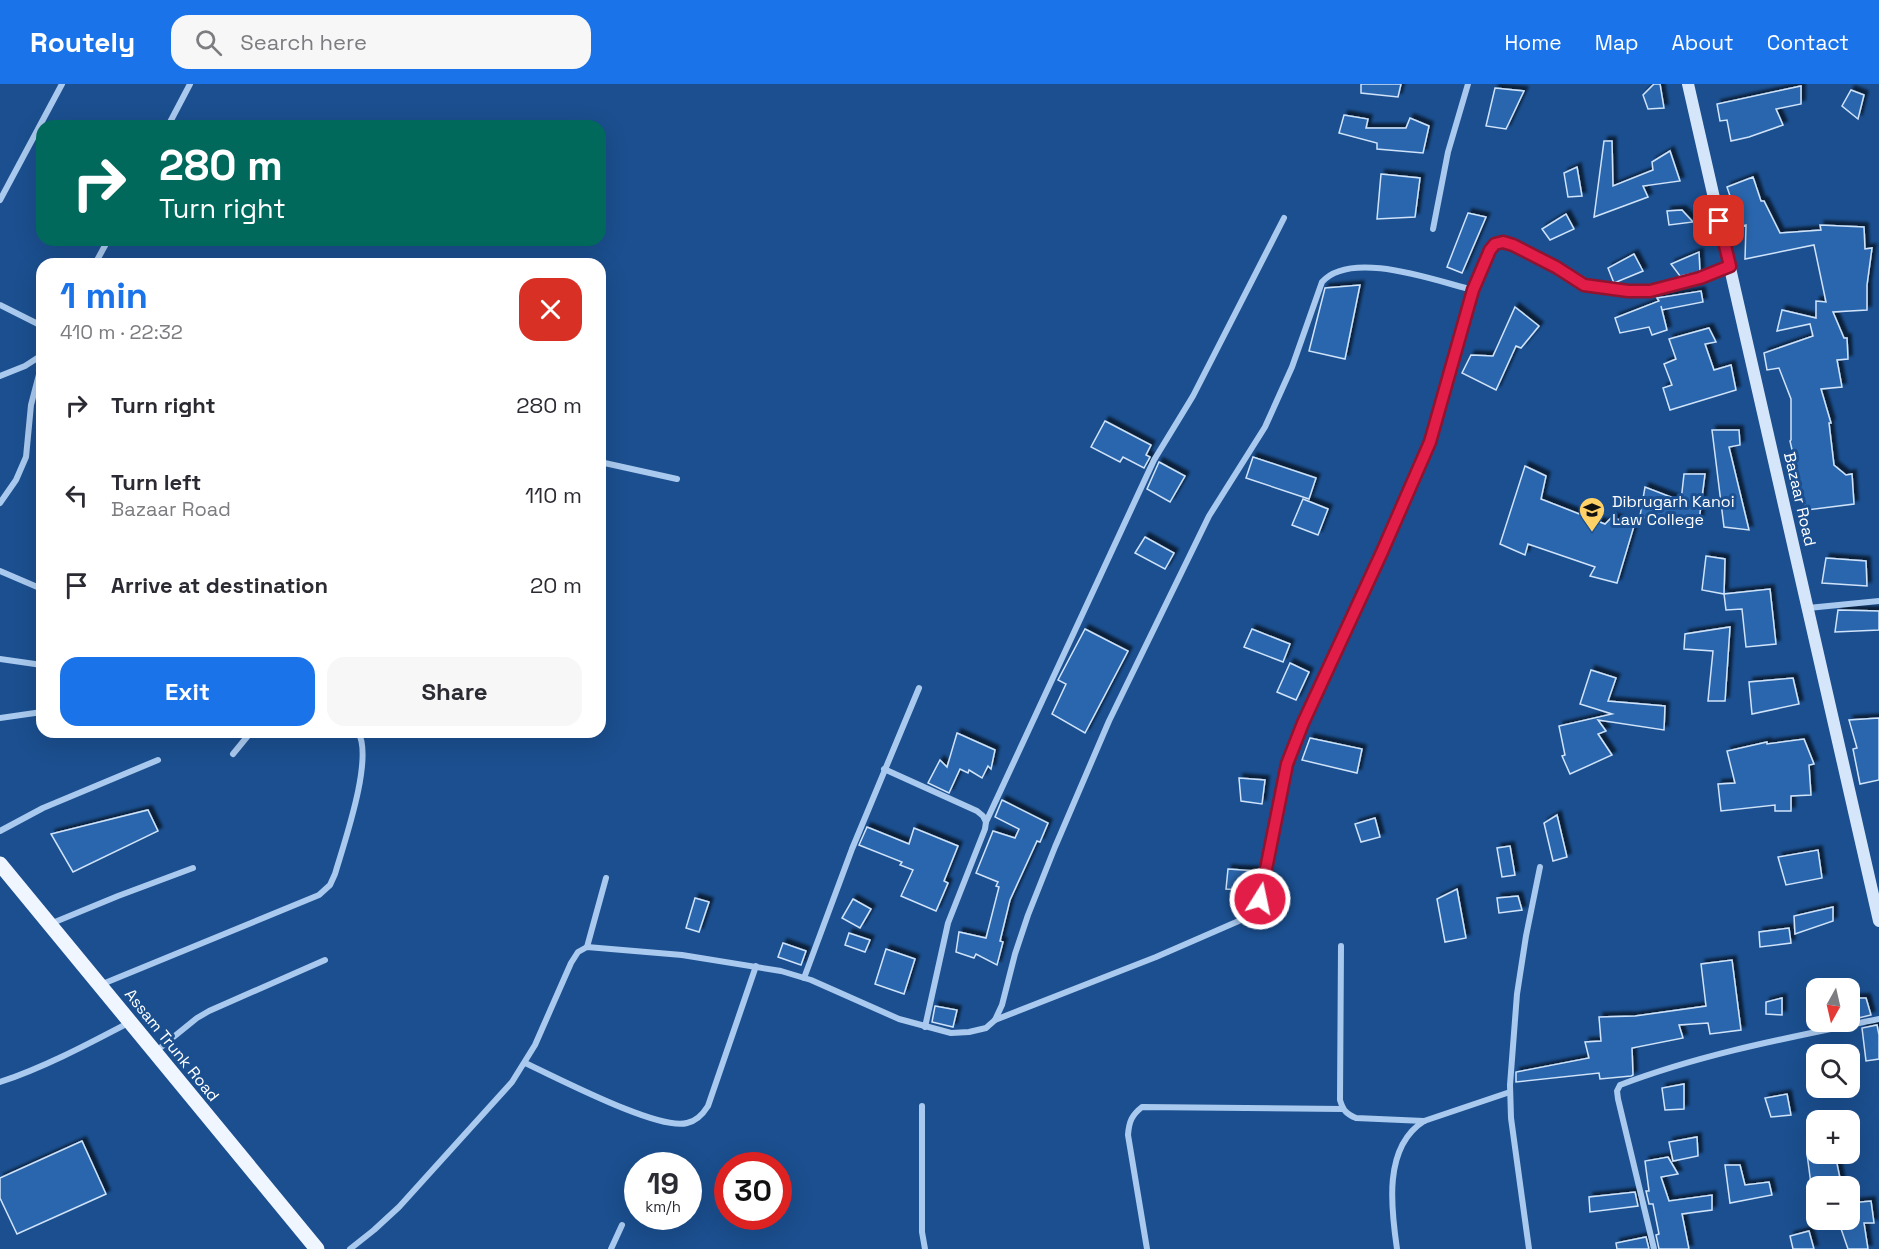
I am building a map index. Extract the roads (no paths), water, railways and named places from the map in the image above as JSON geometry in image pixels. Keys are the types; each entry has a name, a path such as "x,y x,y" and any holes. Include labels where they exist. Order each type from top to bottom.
{"main road":[{"name":"Assam Trunk Road","path":"0,864 316,1249"}],"street":[{"path":"43,120 62,84"},
{"path":"171,120 190,84"},
{"path":"1433,229 1456,117 1468,84"},
{"name":"Bazaar Road","path":"1688,84 1879,921"},
{"path":"0,200 36,133"},
{"path":"925,1027 948,924 982,838 986,822 1154,460 1193,396 1284,218"},
{"path":"350,1249 399,1207 512,1082 535,1045 578,952 587,947 682,955 756,966 804,978 899,1019 951,1033 986,1028 995,1020 1156,957 1253,913 1257,908 1287,764 1303,723 1430,442 1473,290 1490,250 1495,244 1503,242 1556,267 1584,285 1628,291 1650,291 1700,278 1730,266"},
{"path":"995,1020 1002,1005 1028,915 1096,750 1209,516 1265,427 1292,367 1322,282 1328,274 1335,271 1380,267 1473,290"},
{"path":"0,305 36,323"},
{"path":"0,376 36,359"},
{"path":"0,503 16,480 26,457 30,405 36,384"},
{"path":"606,463 677,479"},
{"path":"0,571 36,586"},
{"path":"1808,609 1879,601"},
{"path":"0,659 36,664"},
{"path":"804,978 884,769 919,688"},
{"path":"0,718 36,713"},
{"path":"233,754 246,738"},
{"path":"100,985 319,895 330,885 363,770 363,751 360,738"},
{"path":"0,831 43,808 158,760"},
{"path":"884,769 977,810 986,822"},
{"path":"1530,1249 1511,1118 1510,1092 1517,994 1540,867"},
{"path":"50,924 193,868"},
{"path":"587,947 606,878"},
{"path":"1341,946 1340,1100 1343,1109 1347,1114 1356,1118 1424,1121"},
{"path":"155,1052 209,1011 326,960"},
{"path":"525,1063 646,1116 677,1124 688,1123 703,1114 708,1106 756,966"},
{"path":"1654,1249 1617,1091 1620,1085 1758,1044 1879,1019"},
{"path":"0,1082 80,1048 130,1022"},
{"path":"1396,1249 1392,1200 1394,1173 1403,1144 1416,1126 1424,1121 1510,1092"},
{"path":"922,1106 922,1232 925,1249"},
{"path":"1147,1249 1128,1135 1132,1115 1142,1107 1343,1109"},
{"path":"611,1249 622,1225"}],"place":[{"name":"Dibrugarh Kanoi Law College","path":"1592,533"}]}
